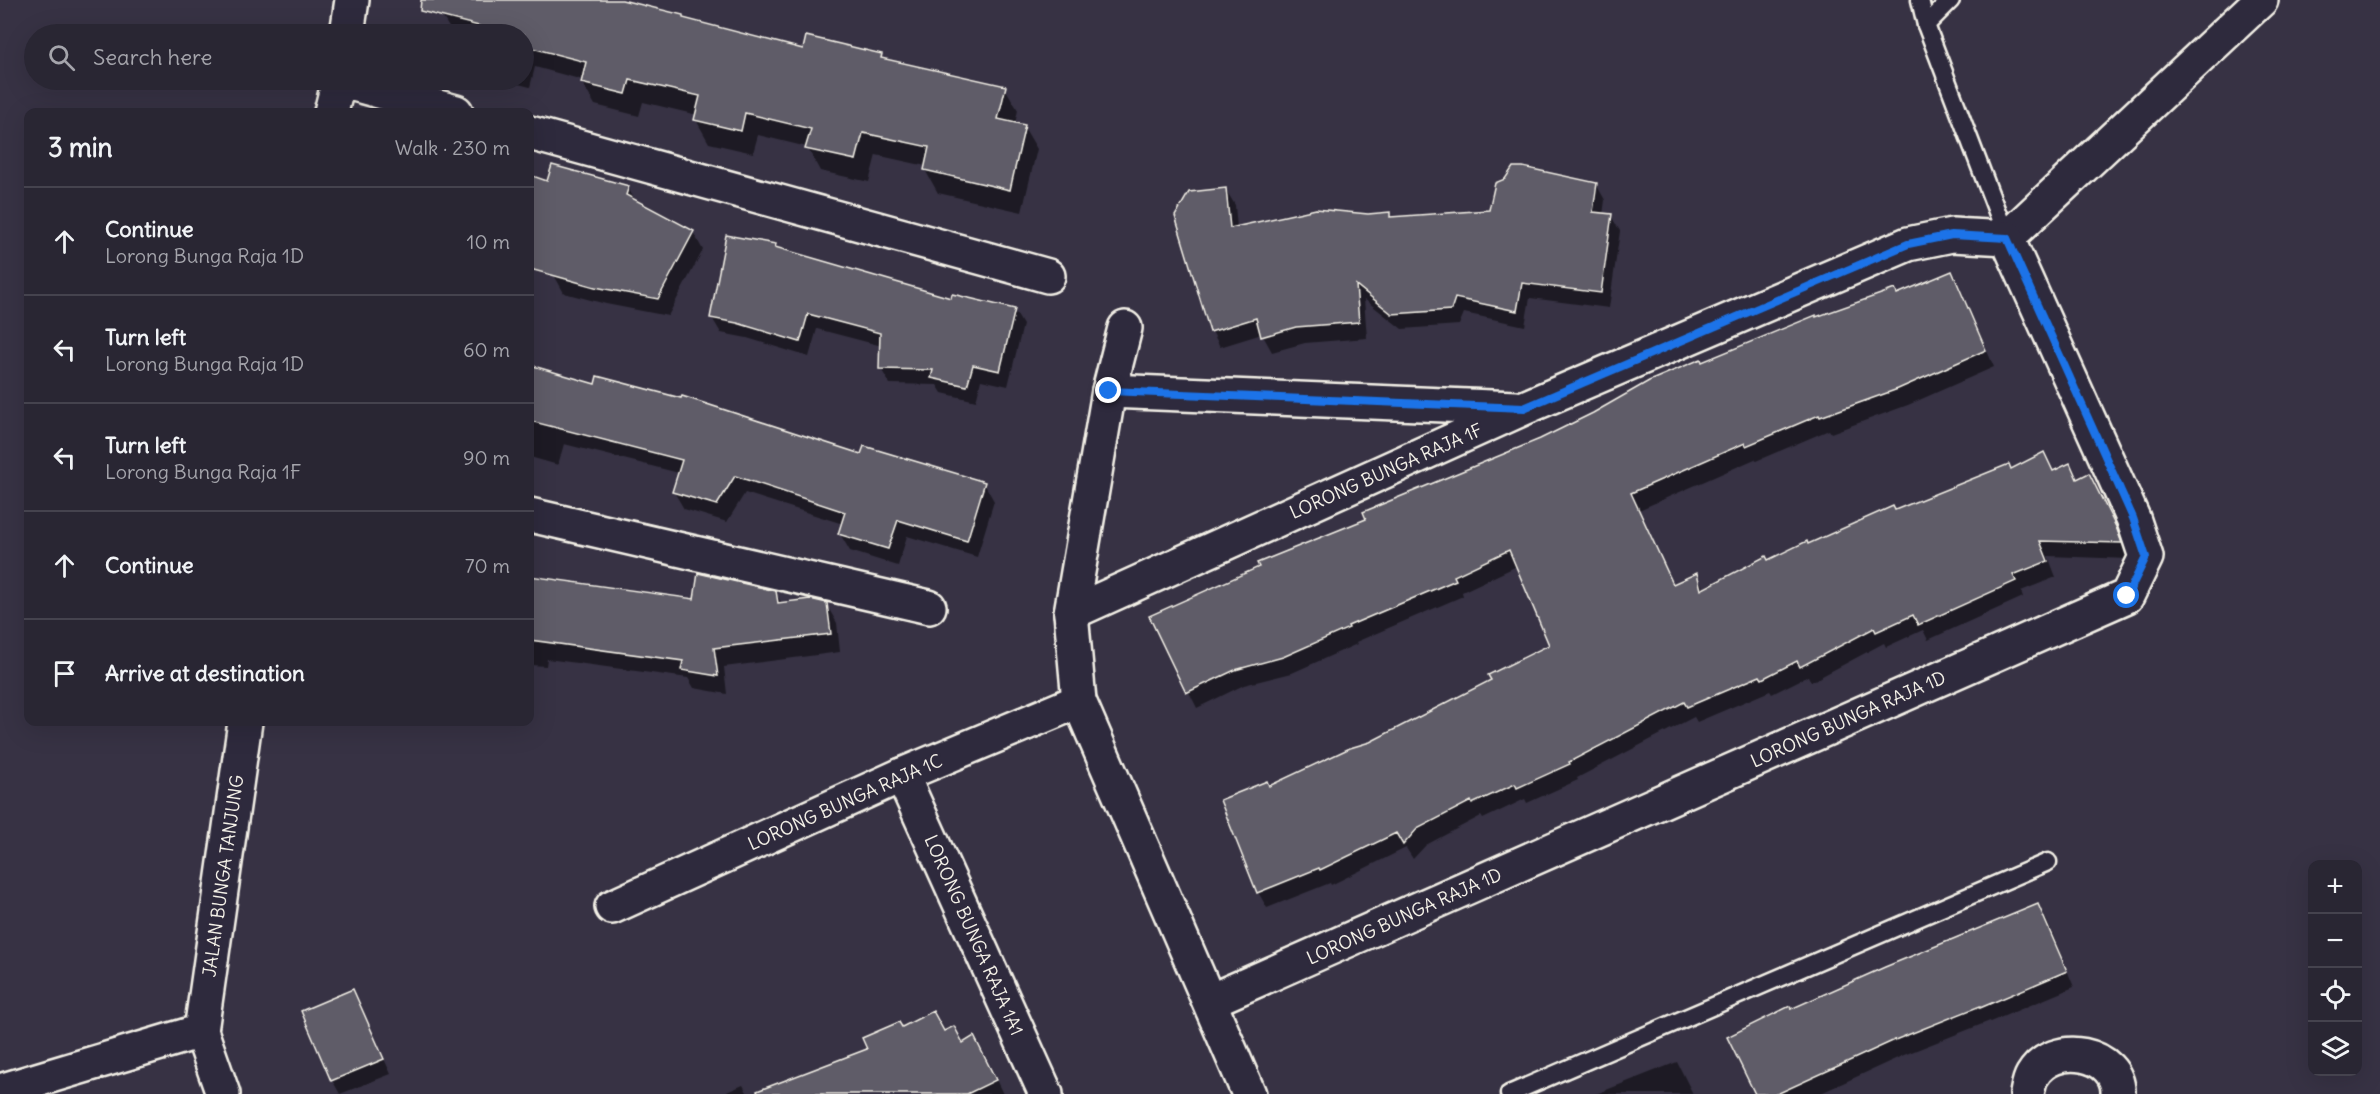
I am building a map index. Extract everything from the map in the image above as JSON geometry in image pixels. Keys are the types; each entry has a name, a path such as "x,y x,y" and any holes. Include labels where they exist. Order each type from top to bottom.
{"street":[{"path":"348,24 352,0"},
{"path":"2007,238 2260,0"},
{"path":"332,108 336,90"},
{"path":"376,90 441,108"},
{"path":"534,134 1048,276"},
{"name":"LORONG BUNGA RAJA 1F","path":"1071,613 1524,408 1908,244 1952,235 2007,238"},
{"name":"LORONG BUNGA RAJA 1D","path":"1210,1001 2127,596 2146,557 2133,518 2007,238"},
{"path":"1125,328 1109,391 1071,613 1079,701 1249,1094"},
{"path":"1109,391 1524,408"},
{"path":"534,516 928,607"},
{"name":"LORONG BUNGA RAJA 1C","path":"612,907 902,775 1079,701"},
{"name":"JALAN BUNGA TANJUNG","path":"201,1031 243,726"},
{"name":"LORONG BUNGA RAJA 1A1","path":"902,775 1046,1094"},
{"path":"0,1091 201,1031 223,1094"},
{"path":"2027,1094 2032,1076 2047,1060 2068,1053 2091,1056 2109,1069 2118,1088 2118,1094"}],"lane":[{"path":"1920,0 1926,25 2007,238"},
{"path":"1926,25 1951,0"},
{"path":"1509,1094 2048,862"}],"building":[{"path":"421,0 622,0 803,49 806,36 882,54 881,58 1006,86 998,119 1025,125 1010,190 924,170 929,147 863,133 856,160 805,149 811,129 745,113 741,131 694,120 700,96 630,80 626,94 581,83 586,62 534,49 534,24 471,24 420,11"},
{"path":"552,165 629,186 626,195 694,231 658,299 595,287 534,270 534,176 547,181"},
{"path":"1513,167 1523,167 1597,183 1593,212 1612,214 1601,293 1522,283 1517,311 1455,298 1451,310 1392,314 1356,285 1359,322 1296,327 1261,337 1256,318 1210,332 1175,216 1189,192 1226,188 1230,228 1316,209 1368,214 1390,212 1390,217 1489,210 1495,183 1505,179"},
{"path":"726,235 776,244 775,247 951,298 952,294 1015,309 1000,371 973,365 967,386 931,378 933,370 879,369 880,333 808,314 800,342 737,323 710,318"},
{"path":"1952,271 1986,350 1898,389 1820,417 1819,415 1746,446 1745,443 1631,493 1673,584 1697,573 1701,590 1766,556 1768,560 1807,541 1808,544 1893,506 1895,510 2009,464 2011,469 2044,452 2053,471 2070,463 2077,479 2089,473 2122,543 2040,541 2048,561 2013,575 2016,581 1918,625 1913,615 1876,632 1874,628 1800,667 1797,661 1762,679 1760,676 1687,707 1684,702 1569,762 1570,764 1517,788 1515,784 1472,804 1471,801 1417,829 1403,845 1396,833 1320,870 1319,868 1257,893 1220,800 1267,781 1269,786 1350,748 1370,742 1491,680 1488,675 1549,645 1509,550 1454,576 1456,580 1348,626 1349,628 1283,657 1235,670 1186,693 1149,616 1259,567 1257,563 1366,519 1363,512 1540,439 1593,413 1649,381 1701,359 1702,362 1816,315 1816,317 1895,289 1897,294"},
{"path":"534,366 595,384 597,376 681,398 682,396 861,454 864,446 985,482 967,541 898,520 888,549 838,534 845,512 735,476 717,505 672,492 682,460 534,422"},
{"path":"698,573 776,591 778,603 810,599 827,603 831,634 714,648 718,676 681,670 683,661 534,641 534,577 694,599"},
{"path":"2038,904 2067,971 1980,1008 1980,1006 1895,1040 1777,1094 1755,1094 1727,1037 1790,1006 1791,1009 1885,967"},
{"path":"353,989 384,1059 331,1081 301,1011"},
{"path":"933,1011 944,1031 954,1026 963,1043 974,1036 996,1080 967,1094 758,1094 757,1091 867,1049 862,1038 899,1022 902,1027"}],"route":[{"path":"1109,391 1524,408 1908,244 1952,235 2007,238 2133,518 2146,557 2127,596"}]}
